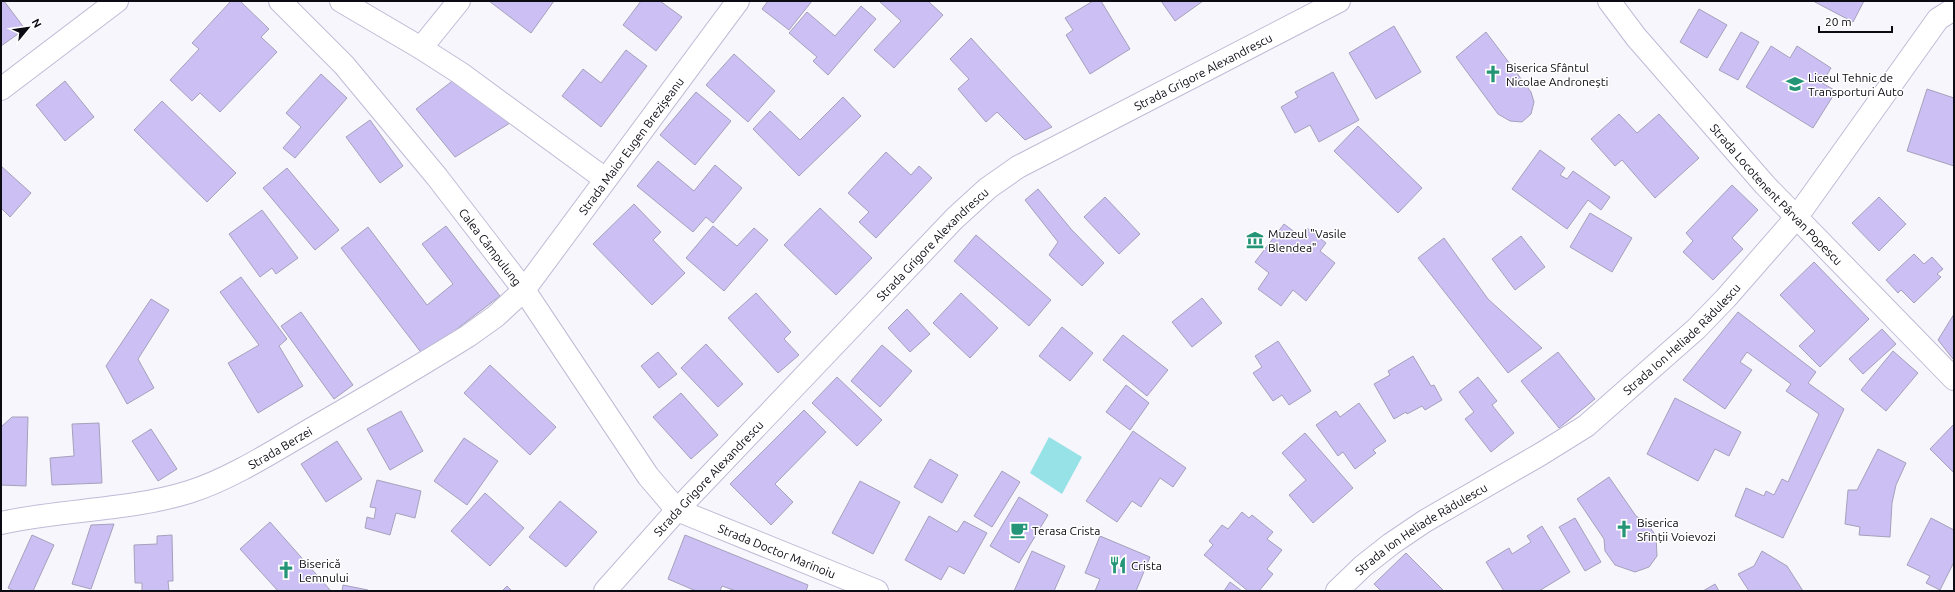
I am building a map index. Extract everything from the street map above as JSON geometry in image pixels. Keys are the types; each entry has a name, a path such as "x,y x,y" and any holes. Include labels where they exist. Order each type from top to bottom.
{"street":[{"path":"1,89 117,1"},
{"name":"Calea Câmpulung","path":"280,1 344,65 437,177 524,290 648,476 678,510"},
{"path":"341,1 421,48 460,73 605,179"},
{"path":"421,48 459,1"},
{"name":"Strada Maior Eugen Brezișeanu","path":"524,290 738,1"},
{"name":"Strada Grigore Alexandrescu","path":"605,591 678,510 955,218 988,188 1018,167 1051,148 1192,78 1339,1"},
{"name":"Strada Locotenent Pârvan Popescu","path":"1609,1 1636,37 1796,218 1954,379"},
{"name":"Strada Ion Heliade Rădulescu","path":"1337,591 1363,566 1408,533 1542,454 1586,426 1696,329 1726,298 1796,218 1938,19 1954,9"},
{"name":"Strada Berzei","path":"1,523 24,518 158,499 189,492 218,480 287,444 429,360 496,316 524,290"},
{"name":"Strada Doctor Marinoiu","path":"678,510 877,591"}],"water":[{"path":"1049,437 1082,457 1062,494 1030,473"}],"building":[{"path":"1,1 4,1 25,29 1,46"},
{"path":"231,1 240,1 269,29 261,37 277,52 220,112 200,93 192,101 170,80 199,49 192,43"},
{"path":"489,1 554,1 531,33"},
{"path":"641,1 660,1 682,17 656,51 623,25"},
{"path":"768,1 812,1 789,30 762,9"},
{"path":"879,1 928,1 943,15 894,68 874,50 901,21"},
{"path":"1093,1 1101,1 1130,49 1090,74 1066,35 1073,30 1065,18"},
{"path":"1161,1 1203,1 1175,21"},
{"path":"1813,1 1864,1 1853,22"},
{"path":"861,6 876,19 828,75 813,61 817,57 789,33 807,12 835,36"},
{"path":"1699,9 1727,25 1707,58 1680,42"},
{"path":"1394,26 1421,72 1376,99 1349,53"},
{"name":"Biserica Sfântul Nicolae Andronești","path":"1486,32 1531,92 1534,102 1531,114 1522,122 1510,121 1498,114 1456,57"},
{"path":"1741,32 1759,42 1738,80 1719,70"},
{"path":"971,38 1052,127 1025,140 997,112 986,122 958,89 969,79 950,59"},
{"path":"1771,46 1790,58 1797,46 1831,68 1822,83 1836,91 1813,128 1746,87"},
{"path":"626,50 647,66 601,127 562,96 583,69 601,83"},
{"path":"734,54 775,91 748,122 706,85"},
{"path":"1333,72 1359,120 1319,142 1310,125 1295,133 1281,107 1298,97 1295,92"},
{"path":"321,74 347,98 295,158 283,148 301,127 286,113"},
{"path":"455,79 510,123 455,157 416,109"},
{"path":"65,81 94,117 65,141 36,105"},
{"path":"1927,89 1954,98 1954,166 1907,151"},
{"path":"696,92 731,121 695,165 660,135"},
{"path":"843,97 861,116 799,176 753,129 770,111 800,140"},
{"path":"162,101 236,173 207,202 134,130"},
{"path":"1619,114 1637,133 1659,114 1699,158 1655,198 1622,160 1615,166 1591,139"},
{"path":"370,120 403,166 380,183 346,137"},
{"path":"1358,126 1422,188 1398,213 1334,151"},
{"path":"1540,150 1565,168 1560,175 1567,179 1573,171 1610,197 1601,210 1588,200 1567,229 1512,189"},
{"path":"886,152 911,175 919,166 932,178 876,238 859,222 869,212 848,193"},
{"path":"658,161 694,191 715,165 742,188 713,223 706,217 693,232 637,186"},
{"path":"1,166 31,193 10,217 1,208"},
{"path":"287,168 339,230 315,250 263,188"},
{"path":"1732,185 1758,210 1732,238 1743,249 1713,280 1683,252 1693,241 1686,233"},
{"path":"1038,189 1071,229 1104,263 1082,286 1049,255 1058,242 1025,200"},
{"path":"1105,197 1140,234 1119,254 1084,217"},
{"path":"1879,197 1906,224 1879,251 1852,223"},
{"path":"634,204 661,232 653,240 685,273 652,305 593,244"},
{"path":"820,208 872,258 836,295 784,245"},
{"path":"262,210 298,258 276,274 272,268 260,277 229,234"},
{"path":"1590,213 1632,238 1612,272 1570,247"},
{"path":"1284,224 1300,236 1307,228 1326,243 1320,251 1335,263 1306,301 1293,290 1281,306 1258,289 1269,273 1255,262"},
{"path":"446,226 500,296 423,355 341,248 368,227 427,305 453,284 422,244"},
{"path":"713,226 737,246 754,228 768,240 724,291 686,258"},
{"path":"976,235 1051,300 1029,326 954,261"},
{"path":"1521,236 1545,267 1515,290 1492,259"},
{"path":"1444,238 1488,299 1542,348 1508,373 1418,258"},
{"path":"1914,254 1924,264 1932,257 1943,269 1937,274 1941,277 1914,303 1901,290 1898,293 1886,280"},
{"path":"1814,262 1869,319 1820,367 1799,346 1815,331 1780,295"},
{"path":"241,277 287,339 279,346 303,386 258,413 228,363 259,345 220,292"},
{"path":"756,293 791,332 784,339 799,355 778,373 728,318"},
{"path":"961,293 998,328 970,358 933,323"},
{"path":"1202,298 1222,323 1192,347 1172,322"},
{"path":"151,299 169,310 138,359 154,388 127,404 106,366"},
{"path":"907,309 930,334 910,352 888,328"},
{"path":"301,312 353,385 334,399 281,326"},
{"path":"1738,312 1816,372 1808,383 1844,409 1783,538 1735,516 1746,488 1764,496 1766,491 1774,495 1782,479 1788,482 1819,414 1786,391 1791,384 1747,352 1740,362 1752,370 1725,409 1683,380"},
{"path":"1954,314 1954,358 1953,359 1938,340"},
{"path":"1062,327 1093,353 1070,381 1039,356"},
{"path":"1882,329 1896,344 1863,374 1849,359"},
{"path":"1123,335 1168,370 1147,396 1103,360"},
{"path":"1278,341 1311,391 1289,405 1282,395 1273,401 1253,373 1262,367 1255,356"},
{"path":"706,344 743,384 718,407 681,368"},
{"path":"882,345 912,371 880,407 851,381"},
{"path":"1893,351 1918,373 1886,411 1861,390"},
{"path":"658,352 677,374 659,388 641,366"},
{"path":"1558,352 1595,399 1559,428 1521,381"},
{"path":"1413,356 1431,386 1434,385 1442,400 1425,410 1422,406 1407,414 1406,412 1394,419 1374,384 1390,375 1388,371"},
{"path":"490,365 556,427 530,455 464,393"},
{"path":"837,377 882,420 857,446 812,403"},
{"path":"1478,377 1497,401 1492,405 1514,433 1491,452 1465,419 1474,412 1459,392"},
{"path":"1126,385 1149,403 1130,430 1106,412"},
{"path":"681,393 718,435 691,459 653,417"},
{"path":"1675,398 1741,432 1729,456 1715,449 1698,481 1647,454"},
{"path":"1359,403 1386,441 1373,450 1376,453 1355,469 1343,452 1338,456 1316,425 1336,411 1340,417"},
{"path":"804,410 826,432 775,484 793,502 771,525 730,484"},
{"path":"401,411 423,451 390,470 367,429"},
{"path":"12,417 28,417 26,486 1,485 1,427"},
{"path":"99,423 102,483 52,485 50,458 74,456 72,424"},
{"path":"1954,424 1954,473 1930,449"},
{"path":"151,429 177,469 158,481 132,441"},
{"path":"1133,431 1186,468 1173,487 1160,478 1141,507 1132,501 1117,522 1086,501"},
{"path":"1305,433 1353,488 1313,523 1289,495 1306,480 1282,453"},
{"path":"464,438 498,461 467,505 434,481"},
{"path":"337,441 362,479 326,502 301,464"},
{"path":"1878,449 1906,463 1896,485 1892,503 1890,537 1859,535 1860,527 1845,524 1848,490 1857,490"},
{"path":"930,459 958,475 942,503 914,487"},
{"path":"1002,471 1020,482 992,527 974,516"},
{"name":"Biserica Sfinții Voievozi","path":"1609,477 1636,516 1647,523 1656,536 1657,556 1649,567 1635,572 1615,565 1605,551 1604,539 1577,499"},
{"path":"377,480 421,491 415,518 396,513 390,535 365,528 367,517 374,519 376,508 370,507"},
{"path":"860,481 900,502 873,554 832,533"},
{"path":"485,493 524,528 490,566 451,531"},
{"name":"Terasa Crista","path":"1019,497 1048,515 1019,563 990,546"},
{"path":"560,501 597,532 566,567 529,537"},
{"path":"1242,512 1249,518 1252,515 1273,532 1267,539 1282,550 1267,569 1273,574 1259,591 1248,591 1204,555 1213,545 1209,541 1222,525 1228,529"},
{"path":"929,516 957,532 964,521 987,533 964,574 949,566 941,580 905,560"},
{"path":"1575,518 1601,562 1585,571 1559,527"},
{"path":"1931,518 1954,530 1954,562 1940,590 1926,583 1930,576 1907,565"},
{"name":"Biserică Lemnului","path":"270,522 331,591 278,591 240,549"},
{"path":"114,524 91,589 72,584 91,525"},
{"path":"1542,526 1570,572 1539,591 1504,591 1486,562 1509,548 1512,554 1531,542 1527,536"},
{"path":"32,535 54,545 33,591 14,591 8,588"},
{"path":"172,535 173,581 168,581 169,591 142,591 142,583 135,583 134,545 157,544 157,536"},
{"path":"685,535 808,585 806,591 736,591 722,586 720,591 696,591 668,579"},
{"name":"Crista","path":"1100,536 1150,557 1136,591 1095,591 1100,579 1085,573"},
{"path":"1032,551 1065,566 1054,591 1014,591"},
{"path":"1762,551 1787,566 1803,591 1749,591 1738,574 1754,566"},
{"path":"1406,553 1444,591 1381,591 1374,584"},
{"path":"1230,582 1242,591 1224,591"},
{"path":"1715,584 1719,591 1703,591"},
{"path":"343,585 368,590 368,591 342,591"},
{"path":"507,586 512,591 502,591"}],"place":[{"name":"Biserica Sfântul Nicolae Andronești","path":"1493,74"},
{"name":"Liceul Tehnic de Transporturi Auto","path":"1795,84"},
{"name":"Muzeul \"Vasile Blendea\"","path":"1255,240"},
{"name":"Biserica Sfinții Voievozi","path":"1624,529"},
{"name":"Terasa Crista","path":"1019,530"},
{"name":"Crista","path":"1118,565"},
{"name":"Biserică Lemnului","path":"286,570"}]}
